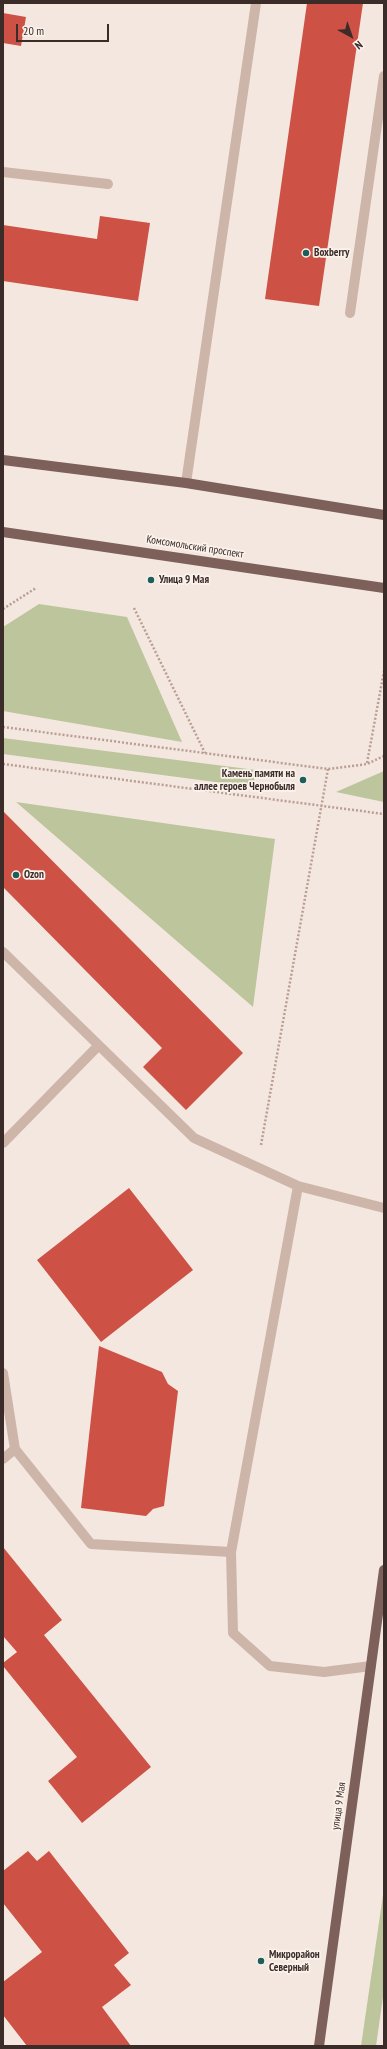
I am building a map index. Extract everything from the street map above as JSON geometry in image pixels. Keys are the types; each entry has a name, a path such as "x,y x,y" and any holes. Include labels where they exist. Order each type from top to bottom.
{"main road":[{"path":"3,460 186,483 384,515"},
{"name":"Комсомольский проспект","path":"3,532 384,588"},
{"name":"улица 9 Мая","path":"319,2046 384,1570"}],"lane":[{"path":"186,483 256,3"},
{"path":"350,313 384,76"},
{"path":"3,172 108,184"},
{"path":"3,952 194,1138 298,1186 384,1208"},
{"path":"3,1143 98,1046"},
{"path":"298,1186 231,1552 232,1633 270,1666 324,1672 371,1666"},
{"path":"3,1373 15,1449 91,1544 231,1552"},
{"path":"3,1459 15,1449"}],"path":[{"path":"3,610 36,588"},
{"path":"134,608 205,754"},
{"path":"367,764 384,671"},
{"path":"3,727 328,769 367,764 384,756"},
{"path":"3,764 384,814"},
{"path":"257,1167 328,769"}],"green space":[{"path":"39,604 127,617 182,742 3,711 3,627"},
{"path":"3,738 256,770 253,787 3,754"},
{"path":"384,771 384,802 336,792"},
{"path":"16,802 275,839 253,1007"},
{"path":"384,1888 384,1990 376,2046 361,2046"}],"building":[{"path":"307,3 363,3 319,306 265,299"},
{"path":"3,13 26,17 21,46 3,43"},
{"path":"100,216 150,223 138,301 3,281 3,225 97,239"},
{"path":"3,811 243,1053 186,1110 143,1067 162,1048 3,887"},
{"path":"129,1188 193,1270 101,1342 37,1260"},
{"path":"99,1346 162,1372 168,1384 178,1391 164,1506 153,1509 146,1516 81,1508"},
{"path":"3,1547 62,1620 44,1635 151,1767 82,1823 48,1781 77,1757 3,1666 3,1663 17,1652 3,1636"},
{"path":"28,1851 37,1861 49,1851 129,1953 114,1965 131,1985 102,2007 131,2046 27,2046 3,2015 3,1982 42,1952 3,1903 3,1871"}],"place":[{"name":"Boxberry","path":"306,253"},
{"name":"Улица 9 Мая","path":"151,580"},
{"name":"Камень памяти на аллее героев Чернобыля","path":"303,780"},
{"name":"Ozon","path":"16,875"},
{"name":"Микрорайон Северный","path":"261,1961"}]}
